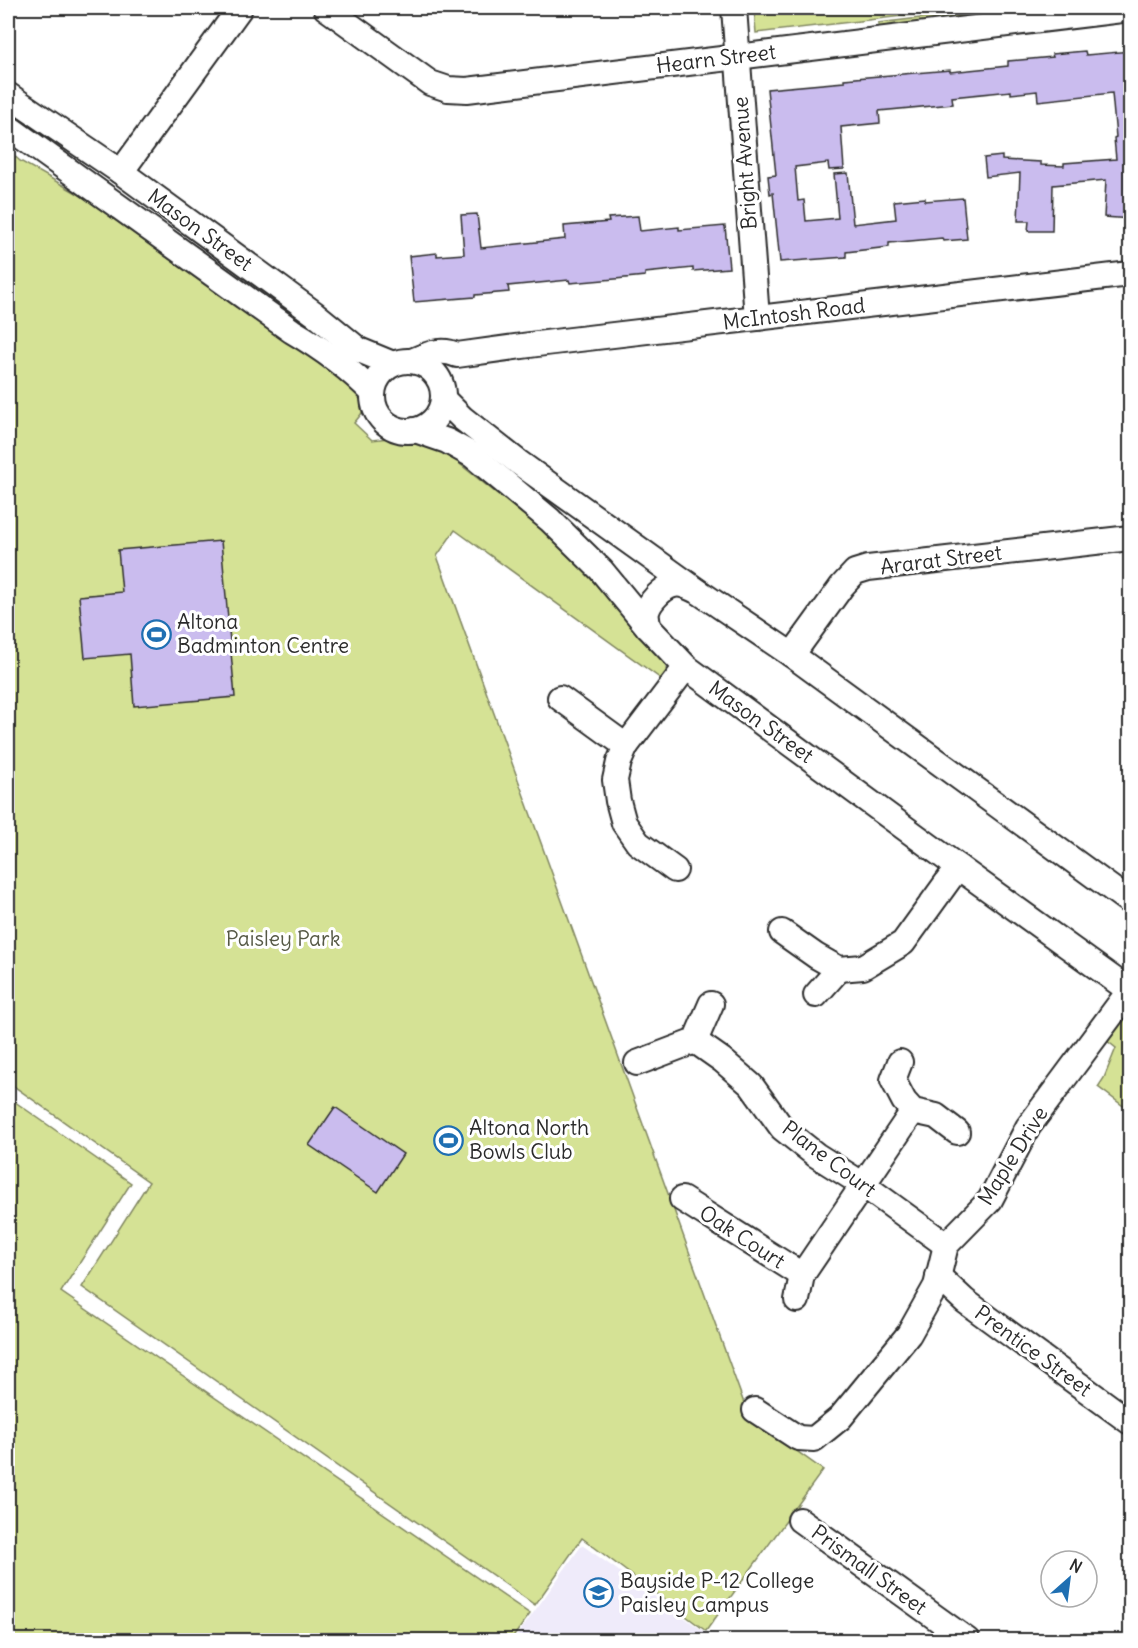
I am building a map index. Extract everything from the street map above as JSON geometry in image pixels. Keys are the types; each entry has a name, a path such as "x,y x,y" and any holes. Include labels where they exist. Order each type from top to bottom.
{"street":[{"path":"121,172 240,8"},
{"name":"Hearn Street","path":"326,8 430,83 448,89 467,90 737,56 1025,15 1131,9"},
{"name":"Bright Avenue","path":"734,8 757,318"},
{"name":"Mason Street","path":"10,102 121,172 315,314 359,350 402,363"},
{"name":"Mason Street","path":"8,127 292,331 315,345 347,369 373,393"},
{"name":"McIntosh Road","path":"402,363 445,351 457,355 1131,274"},
{"path":"457,355 457,361 446,378 442,394 437,416 431,423 415,430 400,430 385,423 376,410 373,393 379,376 385,369 402,363 420,363 440,381 442,394 462,418 518,462 699,592 792,655 1131,902"},
{"name":"Mason Street","path":"415,430 447,441 472,455 550,520 602,570 648,627 686,667 1130,991"},
{"name":"Ararat Street","path":"792,655 842,586 855,572 868,568 1131,538"},
{"path":"648,627 647,612 664,589 674,585 685,586 699,592"},
{"path":"675,870 638,843 624,824 615,780 626,746 686,667"},
{"path":"560,698 626,746"},
{"path":"782,932 839,969 863,967 903,943 958,867"},
{"path":"816,995 839,969"},
{"name":"Maple Drive","path":"755,1410 798,1438 814,1439 840,1418 909,1334 936,1286 946,1245 990,1200 1028,1127 1130,991"},
{"path":"637,1063 695,1041 711,1004"},
{"name":"Plane Court","path":"695,1041 751,1085 782,1128 816,1155 862,1184 946,1245"},
{"path":"900,1062 893,1080 904,1101 913,1111 936,1116 957,1132"},
{"name":"Oak Court","path":"797,1300 802,1275 913,1111"},
{"name":"Oak Court","path":"682,1199 802,1275"},
{"name":"Prentice Street","path":"938,1276 965,1301 1131,1422"},
{"name":"Prismall Street","path":"800,1520 967,1641"}],"shaded area":[{"name":"Bayside P-12 College Paisley Campus","path":"582,1545 716,1640 514,1640"}],"green space":[{"path":"754,8 972,8 756,33"},
{"path":"1007,8 998,16 878,29 878,23"},
{"name":"Paisley Park","path":"8,150 20,161 80,195 236,307 249,309 363,394 365,404 354,423 372,440 397,437 417,438 464,457 460,464 561,545 664,661 666,676 664,681 455,530 437,556 749,1417 823,1470 706,1631 582,1538 535,1605 82,1287 149,1182 8,1082"},
{"path":"1130,1017 1130,1111 1098,1087 1116,1048 1106,1040 1116,1026"},
{"path":"8,1097 131,1183 61,1292 530,1614 511,1640 8,1640"}],"building":[{"path":"1085,51 1086,55 1131,51 1131,219 1104,217 1106,180 1053,185 1052,231 1028,231 1029,221 1018,221 1020,173 986,177 984,158 1002,156 1002,160 1064,166 1064,163 1116,159 1112,93 1038,101 1037,91 1011,94 1011,91 952,97 953,104 879,111 880,123 841,127 844,169 829,170 828,163 795,167 798,201 804,200 806,221 838,218 834,174 848,173 853,224 896,219 894,201 963,198 967,239 943,241 942,238 889,243 889,247 846,252 846,257 780,262 773,193 770,194 768,176 776,175 767,89 844,82 844,79 1008,66 1008,61 1053,57 1052,54"},
{"path":"477,214 481,248 565,239 564,226 609,222 608,218 638,216 640,231 725,226 729,268 693,271 693,268 615,279 570,283 569,280 508,286 509,292 414,302 409,256 437,253 437,256 464,254 461,215"},
{"name":"Altona Badminton Centre","path":"221,541 235,697 134,706 130,654 85,658 79,596 122,592 118,550"},
{"path":"335,1107 403,1154 378,1192 309,1145"}],"place":[{"name":"Altona Badminton Centre","path":"156,634"},
{"name":"Altona North Bowls Club","path":"448,1140"},
{"name":"Bayside P-12 College Paisley Campus","path":"599,1593"}]}
